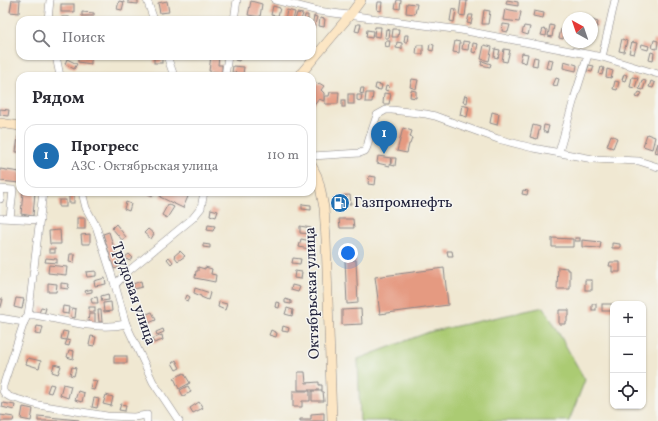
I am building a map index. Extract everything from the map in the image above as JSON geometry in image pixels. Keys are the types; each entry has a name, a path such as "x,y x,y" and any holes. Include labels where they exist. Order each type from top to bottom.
{"street":[{"path":"48,16 50,0"},
{"path":"147,0 153,16"},
{"path":"235,16 237,0"},
{"path":"275,0 318,10 461,30 602,57 658,74"},
{"path":"316,56 361,0"},
{"path":"602,57 615,0"},
{"path":"559,152 588,55"},
{"path":"57,60 59,72"},
{"path":"168,60 173,72"},
{"path":"226,72 227,60"},
{"path":"302,72 312,60"},
{"path":"316,156 360,153 365,151 377,114 386,110 392,110 435,116 498,139 533,148 593,159 639,161 658,166"},
{"path":"0,124 16,126"},
{"name":"Октябрьская улица","path":"316,174 324,208 332,421"},
{"path":"0,199 1,189 13,190 10,218"},
{"path":"43,196 30,301 26,318 3,386 3,391 10,397 38,405 100,414 148,418"},
{"name":"Трудовая улица","path":"83,196 86,208 96,226 126,324 153,382 179,421"},
{"path":"115,285 126,273 193,218 200,208 203,196"},
{"path":"0,218 40,220"},
{"path":"0,318 26,318 34,315 90,326 118,326 126,324"}],"green space":[{"path":"544,307 585,380 569,421 360,421 358,359 429,332"}],"building":[{"path":"12,0 20,0 19,13 10,12"},
{"path":"128,0 138,0 138,4 128,3"},
{"path":"397,0 401,0 400,9 395,8"},
{"path":"461,0 467,1 465,16 459,15"},
{"path":"507,0 518,2 518,6 506,4"},
{"path":"119,1 124,2 122,10 117,9"},
{"path":"167,1 169,12 160,13 158,3"},
{"path":"251,1 262,4 260,16 248,15"},
{"path":"378,2 382,2 381,11 377,10"},
{"path":"407,3 417,4 415,14 406,13"},
{"path":"61,4 74,4 74,12 61,12"},
{"path":"273,6 280,8 278,16 271,15"},
{"path":"452,9 456,10 454,22 450,21"},
{"path":"505,9 521,12 519,22 503,20"},
{"path":"287,10 295,12 294,16 286,16"},
{"path":"484,10 490,11 488,24 482,24"},
{"path":"534,11 544,13 543,18 533,16"},
{"path":"82,12 94,13 94,16 82,16"},
{"path":"297,13 303,14 302,16 296,16"},
{"path":"469,15 473,15 471,24 467,23"},
{"path":"320,18 325,19 324,27 319,26"},
{"path":"357,24 361,24 359,32 355,31"},
{"path":"503,24 510,25 508,32 502,31"},
{"path":"550,25 554,26 552,37 548,36"},
{"path":"524,26 530,27 528,35 522,33"},
{"path":"375,27 381,27 380,37 374,36"},
{"path":"386,29 390,30 389,38 385,38"},
{"path":"393,29 399,29 398,37 392,37"},
{"path":"543,29 547,30 546,36 541,35"},
{"path":"561,29 562,29 562,39 559,38"},
{"path":"367,30 373,31 372,38 366,37"},
{"path":"405,35 408,35 407,42 404,42"},
{"path":"622,39 627,41 624,52 619,51"},
{"path":"654,40 658,41 657,49 652,48"},
{"path":"386,41 390,41 389,47 385,46"},
{"path":"455,41 460,42 459,53 453,52"},
{"path":"463,41 469,42 468,50 462,49"},
{"path":"397,42 402,43 402,49 396,48"},
{"path":"632,42 637,43 634,54 629,53"},
{"path":"473,43 478,44 476,53 472,52"},
{"path":"430,44 434,45 433,51 429,50"},
{"path":"642,44 649,46 648,50 641,48"},
{"path":"417,45 423,45 423,54 416,54"},
{"path":"484,45 492,47 489,61 481,59"},
{"path":"495,49 500,50 498,58 494,57"},
{"path":"504,49 510,50 507,62 502,61"},
{"path":"651,52 654,53 653,61 649,60"},
{"path":"522,53 528,54 526,63 520,61"},
{"path":"534,57 538,58 537,66 532,65"},
{"path":"548,59 553,60 551,69 546,68"},
{"path":"67,60 69,60 77,64 74,69 65,64"},
{"path":"78,60 91,60 91,64 78,62"},
{"path":"154,60 162,60 162,63 154,63"},
{"path":"210,60 219,60 218,65 222,65 222,72 209,71"},
{"path":"482,61 491,64 490,67 481,65"},
{"path":"564,61 577,65 576,71 563,68"},
{"path":"589,65 594,66 592,72 587,71"},
{"path":"233,66 244,67 243,72 232,72"},
{"path":"601,67 604,68 602,75 599,74"},
{"path":"607,69 613,71 611,78 606,77"},
{"path":"624,74 627,75 625,81 622,80"},
{"path":"632,77 638,78 635,88 630,87"},
{"path":"556,78 559,79 557,86 553,85"},
{"path":"412,79 418,80 416,89 410,87"},
{"path":"642,80 646,81 643,90 639,89"},
{"path":"615,81 619,82 617,90 613,89"},
{"path":"651,81 655,83 653,88 649,87"},
{"path":"316,83 324,86 321,90 324,93 324,101 319,99 316,103"},
{"path":"376,84 382,85 381,90 375,89"},
{"path":"386,85 389,86 388,91 385,90"},
{"path":"361,88 364,88 363,94 360,93"},
{"path":"411,90 416,91 416,98 410,97"},
{"path":"330,92 339,92 338,104 325,104 325,96 329,96"},
{"path":"639,92 642,93 639,98 636,97"},
{"path":"366,93 373,93 372,102 365,102"},
{"path":"384,93 391,94 389,104 383,104"},
{"path":"348,94 354,94 354,104 348,104"},
{"path":"357,95 362,95 361,101 357,100"},
{"path":"465,95 468,96 467,103 463,102"},
{"path":"342,100 345,100 345,107 342,107"},
{"path":"462,105 469,107 467,117 460,115"},
{"path":"0,109 9,110 8,116 0,115"},
{"path":"492,112 499,114 497,125 490,123"},
{"path":"533,125 540,127 537,139 530,137"},
{"path":"544,125 549,126 547,133 543,131"},
{"path":"403,128 412,131 410,137 412,138 407,153 397,151"},
{"path":"647,134 655,137 652,149 643,146"},
{"path":"611,135 617,138 613,148 607,146"},
{"path":"658,143 658,153 655,152"},
{"path":"378,156 391,158 390,166 377,163"},
{"path":"391,158 396,158 395,166 391,165"},
{"path":"0,169 16,171 16,183 0,181"},
{"path":"369,176 376,177 375,185 368,184"},
{"path":"523,190 528,191 527,195 522,194"},
{"path":"350,195 351,204 339,205 338,196"},
{"path":"23,196 35,196 33,216 21,214"},
{"path":"69,196 74,196 74,203 69,203"},
{"path":"160,196 188,196 183,208"},
{"path":"59,200 66,200 66,207 59,207"},
{"path":"126,202 131,204 129,211 124,209"},
{"path":"168,204 174,207 167,218 162,215"},
{"path":"302,204 311,205 311,210 302,209"},
{"path":"211,209 218,211 216,217 210,215"},
{"path":"77,218 85,218 85,229 77,229"},
{"path":"339,219 353,219 354,228 340,228"},
{"path":"116,224 126,237 122,240 112,228"},
{"path":"208,225 215,226 213,231 207,230"},
{"path":"300,226 311,228 311,234 300,233"},
{"path":"148,229 154,234 151,239 144,233"},
{"path":"60,230 61,244 50,244 49,231"},
{"path":"109,232 120,267 114,269 103,234"},
{"path":"90,234 90,244 82,244 81,235"},
{"path":"552,238 573,239 573,247 552,247"},
{"path":"575,238 580,238 580,241 575,241"},
{"path":"301,239 311,241 309,249 299,247"},
{"path":"582,240 601,242 600,248 582,247"},
{"path":"612,243 620,244 620,248 612,248"},
{"path":"203,244 210,245 210,248 203,247"},
{"path":"49,249 55,249 55,253 49,253"},
{"path":"180,251 185,256 178,261 174,256"},
{"path":"447,251 452,251 453,256 448,256"},
{"path":"70,254 75,254 74,263 69,262"},
{"path":"129,254 133,258 129,261 125,257"},
{"path":"169,257 173,262 171,264 167,259"},
{"path":"46,258 57,259 57,263 45,262"},
{"path":"293,258 301,259 300,264 292,263"},
{"path":"345,260 356,260 358,303 347,304"},
{"path":"610,262 620,262 620,272 612,272 612,266 609,266"},
{"path":"49,265 67,267 66,275 48,273"},
{"path":"198,267 212,269 211,274 216,275 215,282 195,278"},
{"path":"558,267 567,268 567,270 570,270 570,289 557,289"},
{"path":"444,268 448,305 380,314 375,277"},
{"path":"96,271 96,276 87,277 86,272"},
{"path":"295,271 302,272 301,279 294,278"},
{"path":"105,278 106,284 95,286 94,281"},
{"path":"585,280 592,280 592,290 585,290"},
{"path":"141,281 142,287 134,289 133,284"},
{"path":"48,283 57,284 56,292 48,292"},
{"path":"61,283 69,284 68,289 61,288"},
{"path":"292,285 300,287 298,292 291,290"},
{"path":"195,288 210,293 208,300 194,293"},
{"path":"92,289 92,292 86,293 85,291"},
{"path":"108,294 109,300 102,301 101,296"},
{"path":"187,295 190,297 188,301 185,300"},
{"path":"97,297 98,303 92,303 91,298"},
{"path":"16,298 24,299 22,309 14,307"},
{"path":"0,299 3,299 1,307 0,307"},
{"path":"285,299 291,301 291,304 285,303"},
{"path":"111,302 112,311 104,312 103,303"},
{"path":"219,302 227,304 225,310 218,307"},
{"path":"276,302 280,303 279,308 275,307"},
{"path":"592,304 596,304 596,310 592,310"},
{"path":"602,304 610,304 610,311 602,311"},
{"path":"63,306 69,307 68,314 62,313"},
{"path":"41,307 46,308 44,315 39,314"},
{"path":"89,307 95,307 95,312 89,312"},
{"path":"72,308 76,309 75,318 71,317"},
{"path":"287,308 293,310 292,316 285,314"},
{"path":"361,309 362,324 342,325 342,310"},
{"path":"98,310 101,310 102,322 99,322"},
{"path":"559,310 569,310 569,316 567,317 567,322 565,322 565,324 559,324"},
{"path":"152,312 156,320 146,324 142,316"},
{"path":"89,314 95,314 95,323 88,322"},
{"path":"37,326 43,327 41,335 35,334"},
{"path":"283,326 289,328 288,332 282,331"},
{"path":"163,329 164,332 157,335 156,332"},
{"path":"271,330 277,333 276,337 269,335"},
{"path":"63,331 68,332 66,340 61,339"},
{"path":"162,335 163,340 154,343 152,339"},
{"path":"91,336 96,337 94,346 89,345"},
{"path":"67,340 70,341 69,346 65,345"},
{"path":"69,350 74,351 73,359 67,357"},
{"path":"114,356 127,356 127,363 114,363"},
{"path":"28,358 41,361 39,368 26,364"},
{"path":"176,360 180,368 176,370 172,363"},
{"path":"54,364 61,366 58,374 52,372"},
{"path":"72,367 76,368 74,376 70,375"},
{"path":"298,372 305,372 306,383 319,382 319,385 322,385 322,390 298,390"},
{"path":"184,373 190,383 179,389 174,378"},
{"path":"92,380 97,381 94,390 90,389"},
{"path":"50,384 54,385 51,393 47,392"},
{"path":"63,384 71,386 68,398 60,395"},
{"path":"188,386 191,392 183,396 180,390"},
{"path":"78,391 84,393 82,402 75,400"},
{"path":"293,391 310,391 310,401 302,401 302,407 293,407"},
{"path":"312,391 323,391 324,401 312,401"},
{"path":"106,395 113,397 111,406 103,404"},
{"path":"94,398 99,399 97,408 92,407"},
{"path":"199,402 203,408 193,413 190,408"},
{"path":"3,403 15,405 14,410 2,407"},
{"path":"121,404 126,405 125,411 119,410"},
{"path":"23,407 33,409 31,421 21,419"},
{"path":"324,413 324,421 300,421 300,419 311,419 311,414"},
{"path":"0,415 14,417 13,421 0,421"},
{"path":"38,416 79,420 79,421 38,421"}],"place":[{"name":"Прогресс","path":"384,154"},
{"name":"Газпромнефть","path":"340,203"}]}
